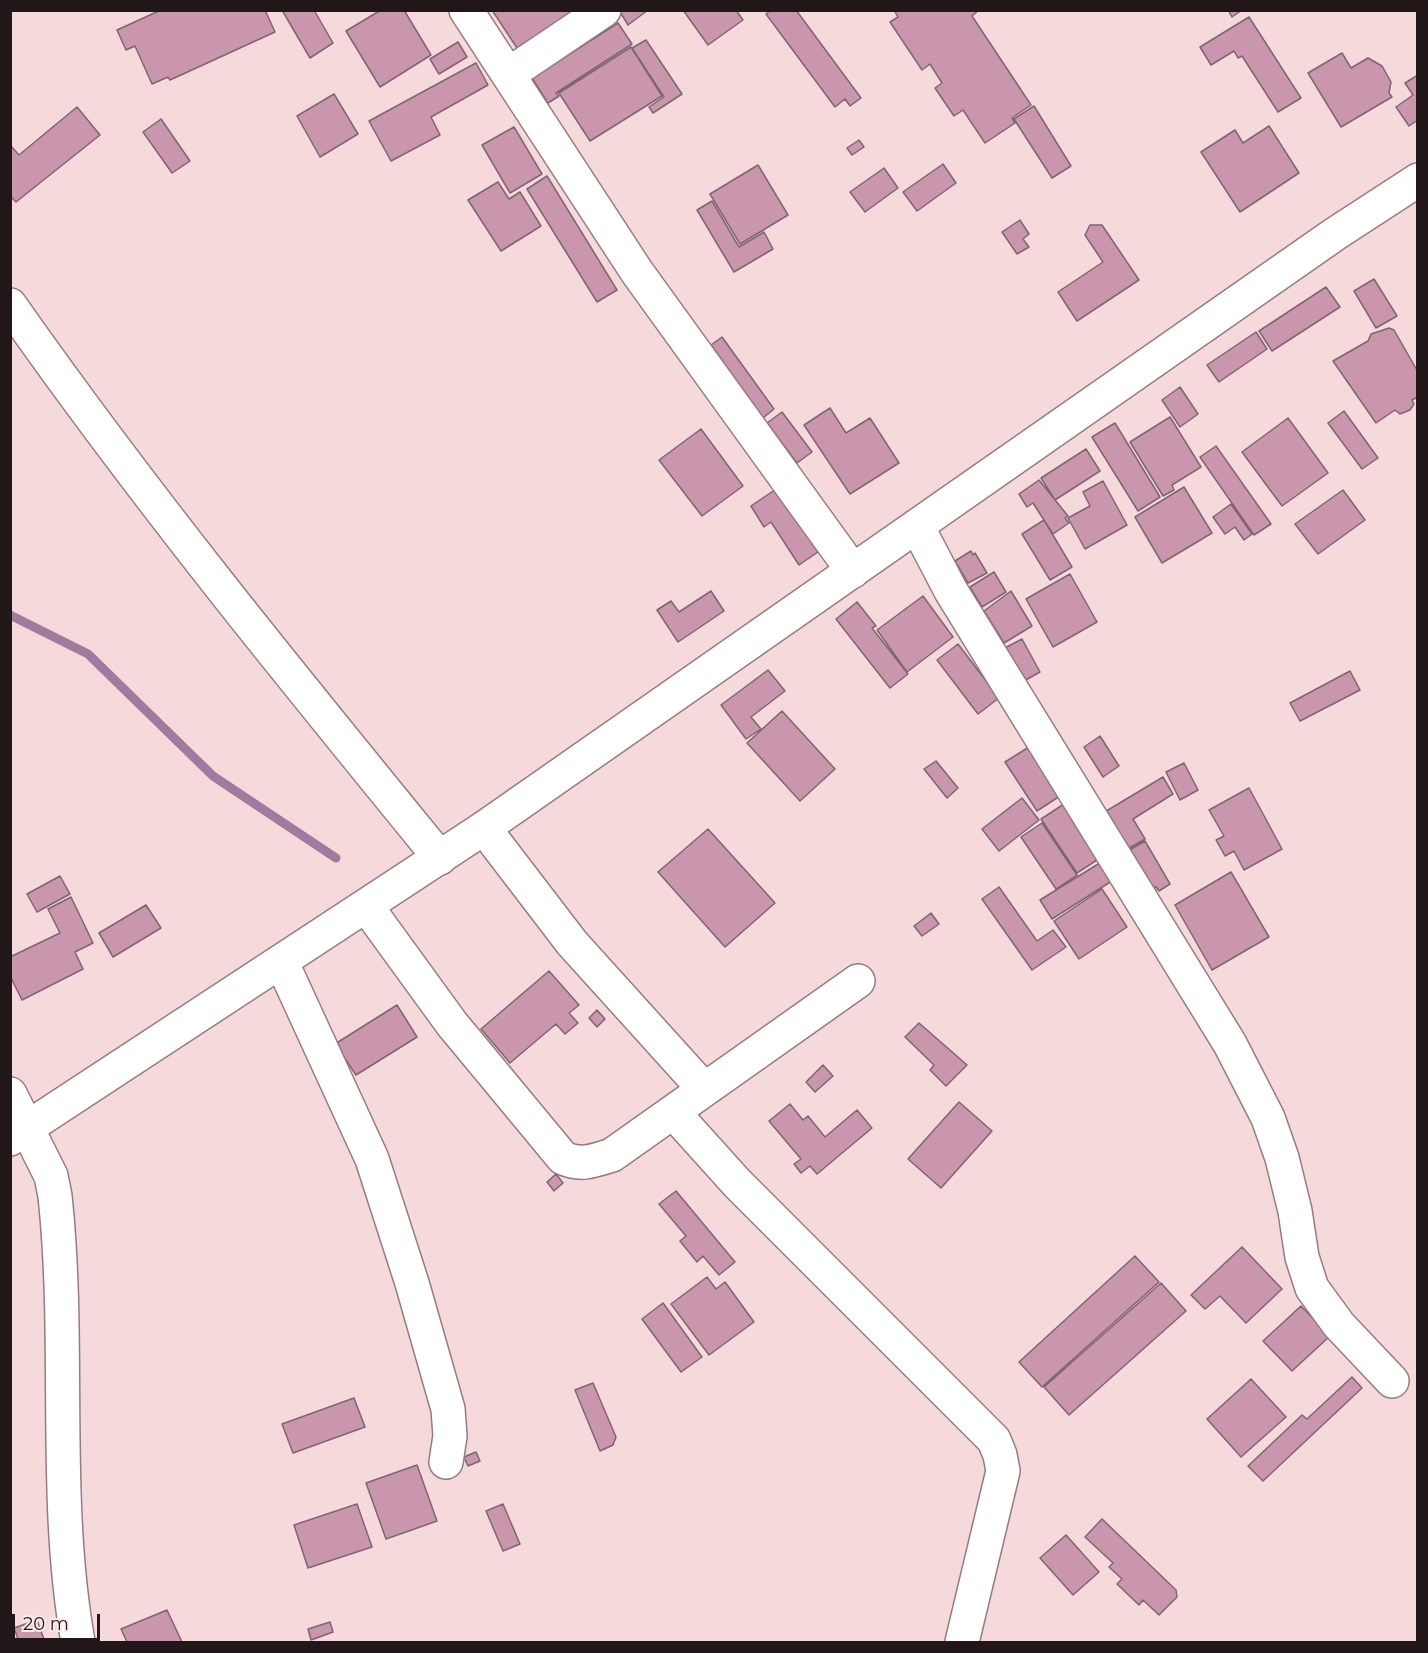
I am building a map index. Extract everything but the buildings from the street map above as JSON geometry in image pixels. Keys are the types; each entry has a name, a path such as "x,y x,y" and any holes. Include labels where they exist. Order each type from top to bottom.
{"street":[{"path":"466,10 637,272 853,571"},
{"path":"509,74 604,10"},
{"path":"19,1135 484,828 1326,240 1418,180"},
{"path":"10,305 88,413 328,720 440,858"},
{"path":"917,526 951,591 1230,1044 1268,1118 1282,1158 1295,1212 1302,1257 1315,1294 1339,1324 1392,1381"},
{"path":"484,828 573,943 704,1089"},
{"path":"367,907 452,1024 563,1158 575,1163 587,1163 612,1155 858,981"},
{"path":"282,963 372,1159 409,1271 448,1409 450,1436 446,1462"},
{"path":"10,1094 19,1135 51,1176 58,1228 64,1398 65,1545 69,1591 78,1642"},
{"path":"673,1112 737,1183 994,1440 1003,1471 962,1642"}],"waterway":[{"path":"10,615 88,654 213,776 336,858"}]}
